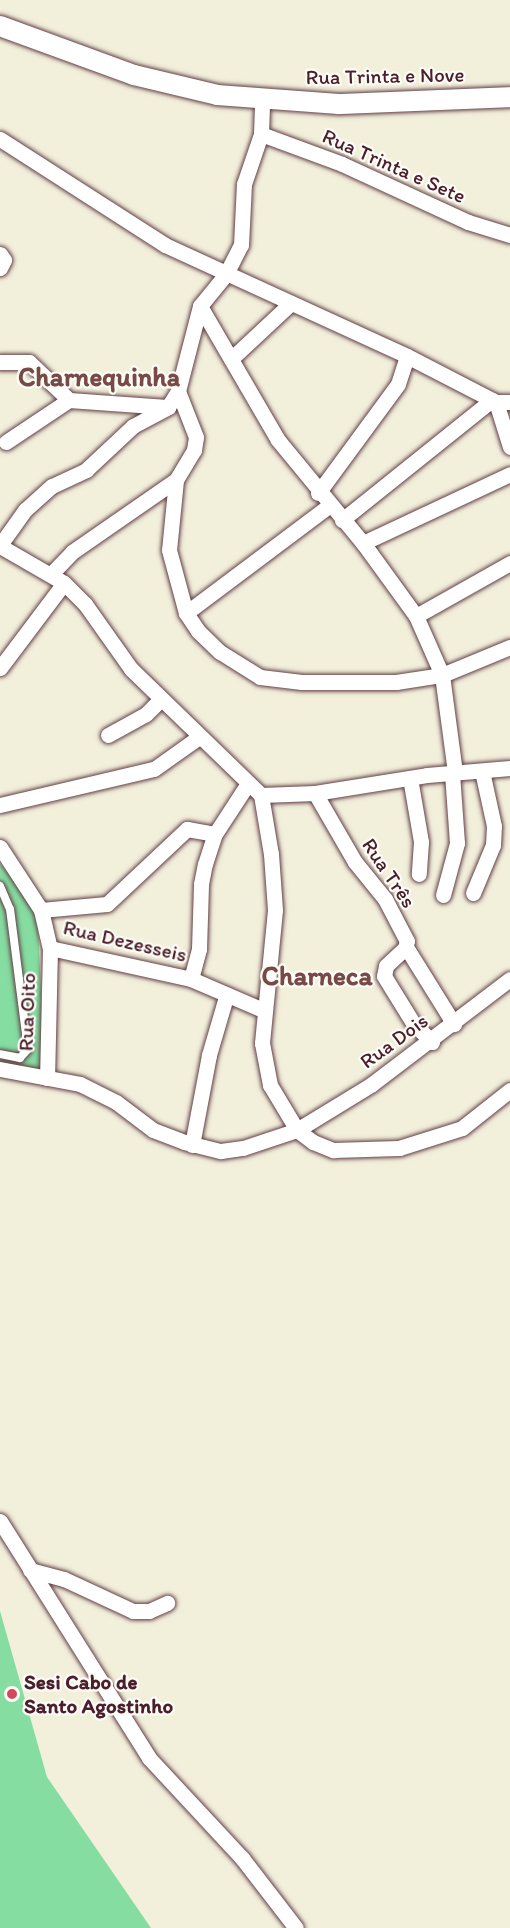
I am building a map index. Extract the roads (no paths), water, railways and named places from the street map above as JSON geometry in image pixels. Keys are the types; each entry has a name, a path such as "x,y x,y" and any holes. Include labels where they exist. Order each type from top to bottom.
{"street":[{"name":"Rua Trinta e Nove","path":"0,26 134,75 218,95 339,104 510,97"},
{"path":"262,100 261,134 244,184 241,244 226,274 200,306 178,391 168,407 133,426 86,470 52,486 25,510 0,545 58,578 85,604 131,669 247,785 261,795 315,793 410,778 510,768"},
{"name":"Rua Trinta e Sete","path":"261,134 342,164 468,222 510,235"},
{"path":"0,139 165,245 407,356 499,401"},
{"path":"0,254 4,260 0,268"},
{"path":"231,359 291,303"},
{"path":"200,306 279,440 318,492 363,543 416,616 442,675 453,773 457,843 442,896"},
{"path":"318,492 398,384 407,356"},
{"path":"0,362 29,362 69,400"},
{"path":"178,391 196,444 176,480 170,549 186,613 198,631 220,652 270,679 396,682 442,675 510,647"},
{"path":"6,441 69,400 168,407"},
{"path":"499,401 510,447"},
{"path":"342,520 499,401"},
{"path":"363,543 510,474"},
{"path":"0,668 58,578 72,552 176,480"},
{"path":"186,613 330,506"},
{"path":"416,616 510,563"},
{"path":"108,735 146,714 161,699"},
{"path":"0,805 154,770 200,737"},
{"path":"473,893 493,845 494,826 482,771"},
{"path":"410,778 421,842 419,874"},
{"path":"191,979 199,949 201,884 215,834 247,785"},
{"name":"Rua Três","path":"315,793 355,862 385,899 406,946 454,1024"},
{"path":"261,795 274,883 275,910 262,1010 262,1043 270,1085 297,1130 313,1142 333,1150 399,1148 462,1128 510,1090"},
{"path":"41,910 107,904 186,829 215,834"},
{"name":"Rua Dezesseis","path":"0,847 41,910 50,948 191,979 226,997 262,1010"},
{"path":"406,946 386,966 383,974 413,1023 432,1042"},
{"name":"Rua Oito","path":"46,1078 50,948"},
{"name":"Rua Dois","path":"0,1069 81,1084 116,1102 153,1130 192,1144 231,1150 265,1143 297,1130 432,1042 510,979"},
{"path":"192,1144 209,1055 226,997"},
{"path":"0,1521 149,1758 242,1858 296,1928"},
{"path":"30,1570 64,1579 133,1611 149,1611 167,1603"}],"lane":[{"path":"0,886 10,909 28,1049 20,1058 0,1054"}],"place":[{"name":"Sesi Cabo de Santo Agostinho","path":"12,1694"}],"district":[{"name":"Charnequinha","path":"99,377"},
{"name":"Charneca","path":"317,976"}]}
